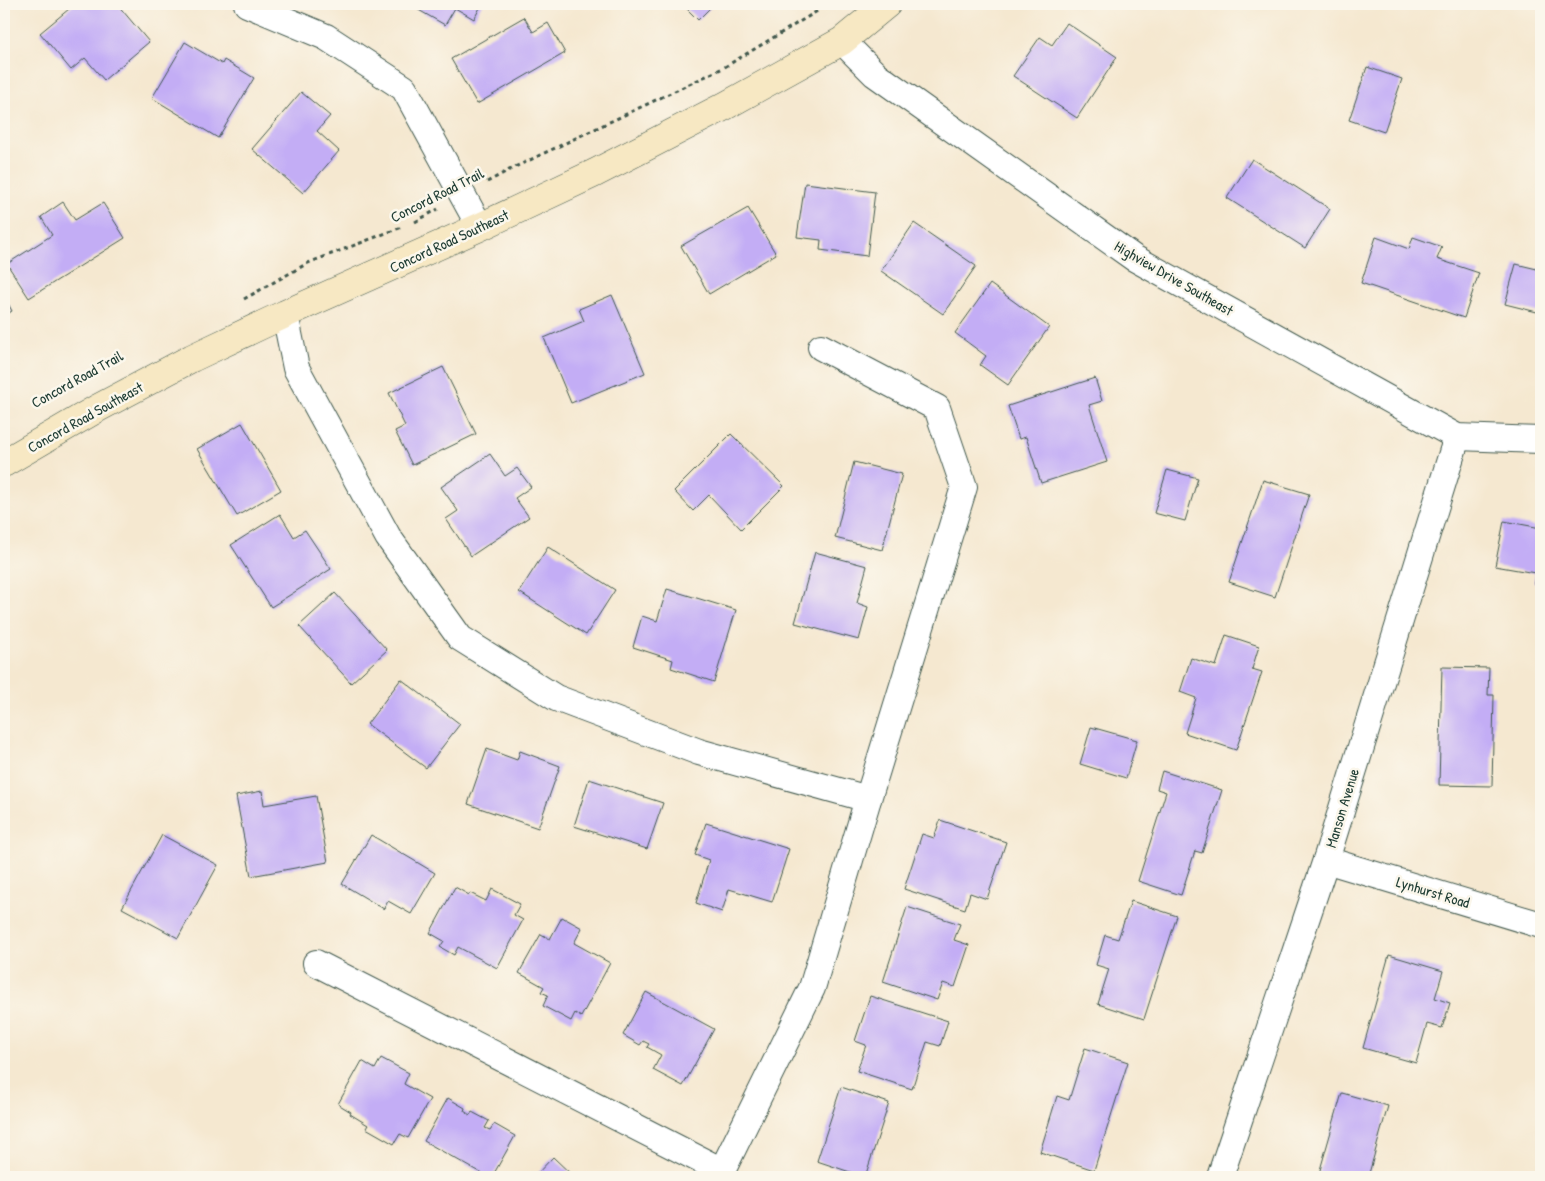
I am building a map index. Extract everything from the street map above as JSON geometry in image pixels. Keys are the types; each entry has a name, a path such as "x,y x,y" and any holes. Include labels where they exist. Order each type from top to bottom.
{"street":[{"path":"247,4 326,37 404,88 480,227"},
{"name":"Concord Road Southeast","path":"4,463 98,408 192,358 285,314 480,227 612,164 725,106 842,41 887,4"},
{"name":"Highview Drive Southeast","path":"842,41 875,74 1134,258 1456,437 1541,440"},
{"path":"285,314 296,368 388,537 460,638 556,698 699,752 868,799"},
{"path":"316,962 722,1172 812,988 964,488 936,408 821,348"},
{"name":"Manson Avenue","path":"1220,1177 1326,860 1456,437"},
{"name":"Lynhurst Road","path":"1326,860 1541,924"}],"path":[{"name":"Concord Road Trail","path":"239,301 308,263 410,224 513,168 723,68 829,4"}],"building":[{"path":"75,4 117,4 149,42 104,80 85,58 71,70 40,33"},
{"path":"408,4 482,4 474,19 455,8 445,25"},
{"path":"682,4 714,4 698,20"},
{"path":"524,17 533,32 548,23 565,53 477,104 451,59"},
{"path":"1067,23 1117,57 1077,118 1013,76 1040,37 1052,45"},
{"path":"185,42 222,64 224,60 254,78 218,138 152,98"},
{"path":"1367,67 1402,79 1384,132 1349,120"},
{"path":"301,92 330,116 317,131 339,151 303,193 252,149"},
{"path":"1252,159 1330,209 1305,248 1227,198"},
{"path":"805,183 875,192 867,256 820,250 821,240 797,237"},
{"path":"63,202 75,220 103,203 125,238 29,298 7,264 52,235 41,217"},
{"path":"748,208 776,254 709,294 681,246"},
{"path":"914,223 976,266 943,314 881,271"},
{"path":"1376,237 1409,249 1413,237 1442,247 1437,259 1479,273 1464,318 1361,283"},
{"path":"1516,264 1541,270 1541,313 1505,304"},
{"path":"990,284 1049,327 1008,385 980,365 986,356 955,333"},
{"path":"612,295 645,373 571,403 544,338 584,321 579,309"},
{"path":"4,296 12,311 4,316"},
{"path":"443,367 476,434 412,465 395,431 405,426 389,393"},
{"path":"1095,378 1102,401 1089,405 1107,462 1041,483 1026,437 1019,439 1008,406"},
{"path":"242,423 281,490 237,516 197,449"},
{"path":"731,434 784,486 741,529 709,495 693,511 674,491"},
{"path":"490,454 505,476 517,468 531,487 515,498 529,517 471,556 446,519 458,511 441,487"},
{"path":"854,462 902,474 882,550 835,538"},
{"path":"1167,470 1198,478 1185,521 1154,513"},
{"path":"1263,480 1309,494 1275,597 1229,582"},
{"path":"280,514 294,537 305,530 331,569 271,607 231,545"},
{"path":"1504,521 1541,528 1541,584 1534,583 1535,573 1495,566"},
{"path":"548,547 615,590 586,635 519,592"},
{"path":"815,552 867,566 857,603 868,607 859,640 795,623"},
{"path":"667,589 736,610 714,682 671,668 673,660 633,647 642,616 657,621"},
{"path":"335,593 387,650 351,683 299,626"},
{"path":"1226,635 1259,646 1252,669 1262,672 1236,750 1185,733 1196,698 1180,692 1191,658 1216,666"},
{"path":"1442,667 1489,668 1488,695 1494,695 1492,786 1439,785"},
{"path":"401,679 460,724 426,768 367,724"},
{"path":"1091,727 1137,740 1126,778 1080,764"},
{"path":"487,749 517,760 520,751 560,766 538,828 468,804"},
{"path":"1162,771 1222,790 1202,853 1195,851 1181,895 1138,881 1166,792 1157,789"},
{"path":"589,779 663,803 647,849 574,826"},
{"path":"262,791 264,805 316,796 328,862 251,876 236,796"},
{"path":"940,820 1006,842 987,899 970,893 965,909 904,889 922,834 934,838"},
{"path":"706,823 789,849 772,902 729,889 722,912 696,903 709,860 695,855"},
{"path":"162,835 218,865 178,938 122,908"},
{"path":"371,835 435,873 411,914 388,901 384,909 342,884"},
{"path":"455,887 469,895 470,893 486,901 492,889 520,904 514,915 523,920 497,968 458,947 454,955 440,947 444,941 430,933"},
{"path":"1131,901 1177,916 1144,1019 1098,1004 1109,969 1096,965 1105,935 1118,939"},
{"path":"907,907 960,924 954,940 969,945 955,987 943,983 937,1000 883,982"},
{"path":"562,917 582,928 574,943 610,963 581,1017 575,1013 571,1021 543,1006 548,995 541,992 544,987 519,973 541,934 550,939"},
{"path":"1389,955 1443,971 1435,998 1450,1003 1442,1028 1427,1024 1416,1063 1363,1048"},
{"path":"646,992 714,1029 683,1086 653,1070 661,1055 647,1047 649,1044 643,1041 640,1045 623,1035"},
{"path":"870,996 948,1021 940,1046 927,1042 912,1089 857,1071 866,1045 855,1041"},
{"path":"1085,1048 1128,1062 1094,1170 1040,1152 1057,1096 1069,1100"},
{"path":"381,1058 409,1073 404,1084 430,1099 408,1138 400,1134 394,1144 366,1128 368,1125 338,1104 362,1061 375,1069"},
{"path":"841,1087 889,1103 865,1177 817,1161"},
{"path":"1342,1093 1388,1106 1368,1177 1318,1177"},
{"path":"448,1098 465,1108 464,1111 470,1115 472,1112 489,1121 485,1128 490,1130 494,1124 515,1136 492,1177 488,1177 424,1141"},
{"path":"553,1157 574,1177 534,1177"}]}
